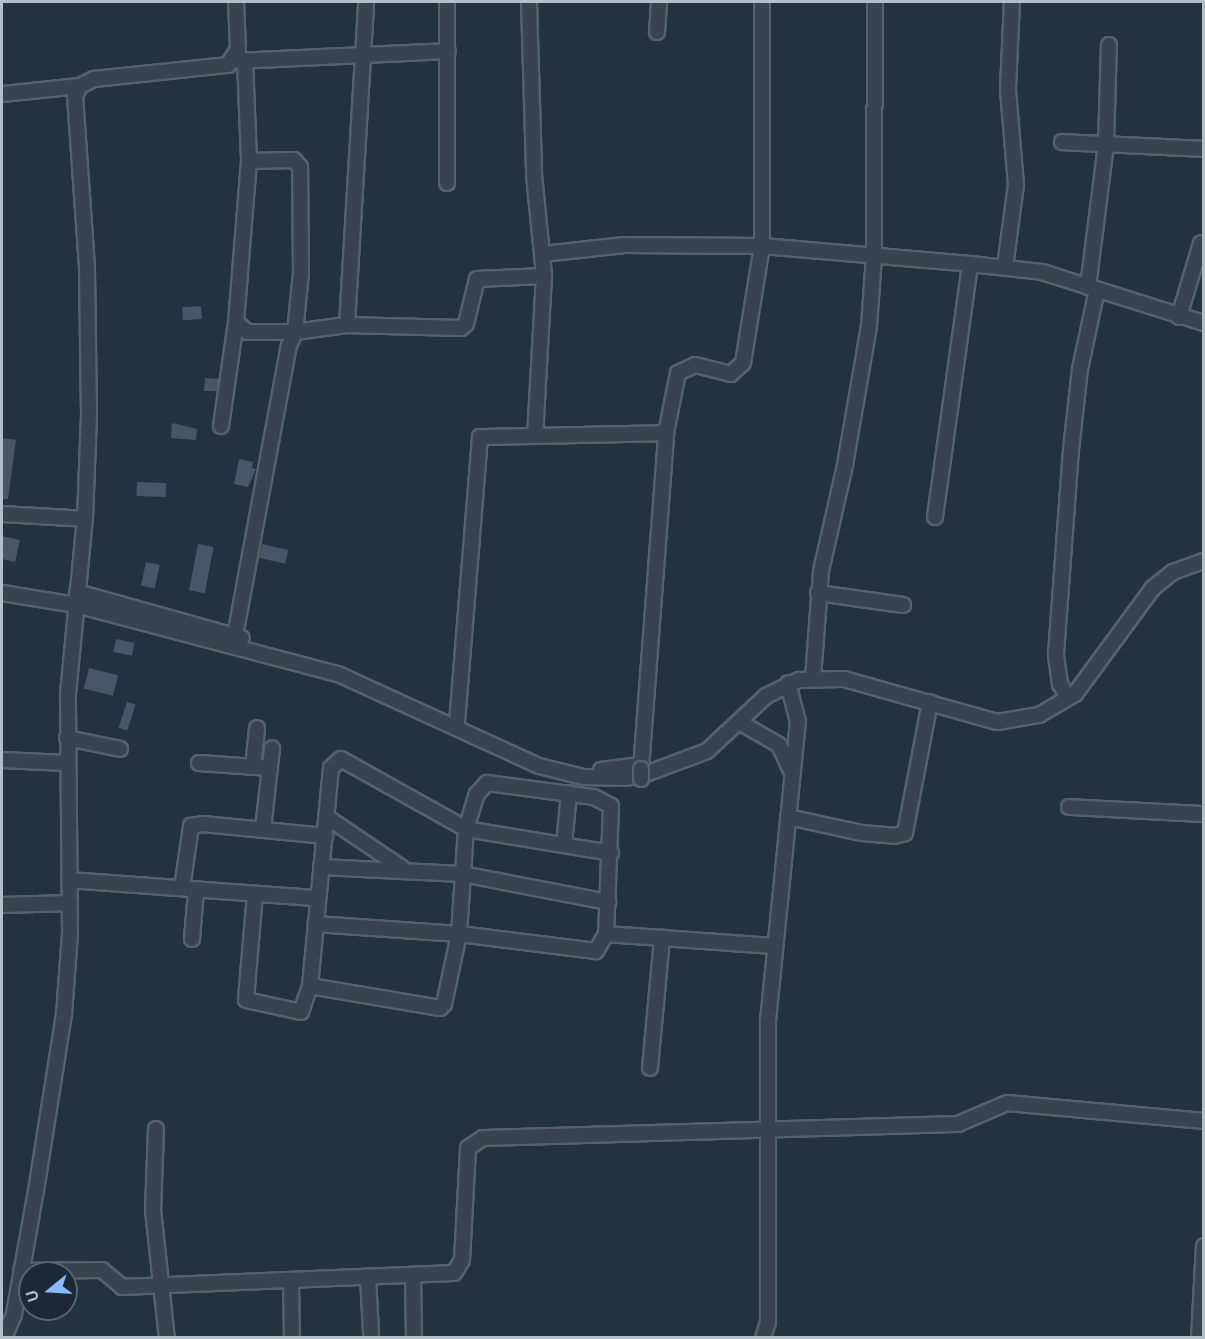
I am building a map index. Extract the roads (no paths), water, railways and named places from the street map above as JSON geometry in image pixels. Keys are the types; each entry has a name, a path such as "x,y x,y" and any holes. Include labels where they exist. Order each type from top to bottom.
{"street":[{"path":"221,426 237,322 249,161 238,50 236,2"},
{"path":"347,325 366,56 366,2"},
{"path":"447,2 447,183"},
{"path":"529,2 534,175 544,276 535,435"},
{"path":"657,32 659,2"},
{"path":"642,772 666,432 682,368 695,365 731,374 740,369 762,246 762,2"},
{"path":"813,678 818,593 859,395 874,257 875,2"},
{"path":"1005,267 1016,185 1008,89 1012,2"},
{"path":"1067,691 1056,654 1071,450 1092,288 1106,144 1109,45"},
{"path":"2,94 80,86 94,79 218,68 239,61 448,51"},
{"path":"23,1261 64,1015 70,903 66,763 77,598 85,519 89,314 74,107 80,86"},
{"path":"1062,142 1203,149"},
{"path":"235,636 289,346 296,332 301,273 300,167 294,160 249,161"},
{"path":"1179,317 1201,243"},
{"path":"543,254 624,245 762,246 1005,267 1042,272 1203,323"},
{"path":"934,517 970,264"},
{"path":"237,322 248,332 296,332 347,325 461,328 466,324 477,279 544,276"},
{"path":"457,723 480,437 666,432"},
{"path":"2,514 85,519"},
{"path":"77,598 355,679 518,757 564,774 601,778 642,772 707,751 741,723 766,696 788,683 813,678 844,680 997,722 1012,722 1040,715 1067,691 1153,588 1173,572 1203,561"},
{"path":"2,593 77,598 235,636 325,663 553,764 591,770 642,772"},
{"path":"818,593 903,605"},
{"path":"763,1338 768,1322 768,1021 797,714 788,683"},
{"path":"788,817 862,833 901,836 930,702"},
{"path":"741,723 779,745 792,777"},
{"path":"253,767 257,728"},
{"path":"67,738 120,749"},
{"path":"263,829 272,749"},
{"path":"255,894 246,1000 301,1012 310,987 331,768 341,759 466,829 611,853"},
{"path":"2,760 66,763"},
{"path":"199,763 270,768"},
{"path":"310,987 440,1008 444,1004 459,934 466,829 477,794 488,783 594,797 611,806 611,853 606,934 600,947 591,952 459,934 315,924"},
{"path":"564,845 569,794"},
{"path":"1069,807 1203,814"},
{"path":"328,818 402,868"},
{"path":"182,888 191,826 263,829 325,836"},
{"path":"321,867 402,868 462,874 608,902"},
{"path":"69,880 317,898"},
{"path":"192,939 196,890"},
{"path":"2,905 70,903"},
{"path":"606,934 774,946"},
{"path":"650,1068 662,938"},
{"path":"78,1270 102,1270 119,1286 413,1276 457,1271 462,1260 468,1148 476,1140 964,1123 1007,1103 1203,1121"},
{"path":"156,1129 153,1210 164,1286 167,1338"},
{"path":"1199,1338 1203,1246"},
{"path":"413,1276 414,1338"},
{"path":"368,1277 371,1333"},
{"path":"291,1281 292,1338"},
{"path":"3,1336 14,1314 18,1289"}]}
